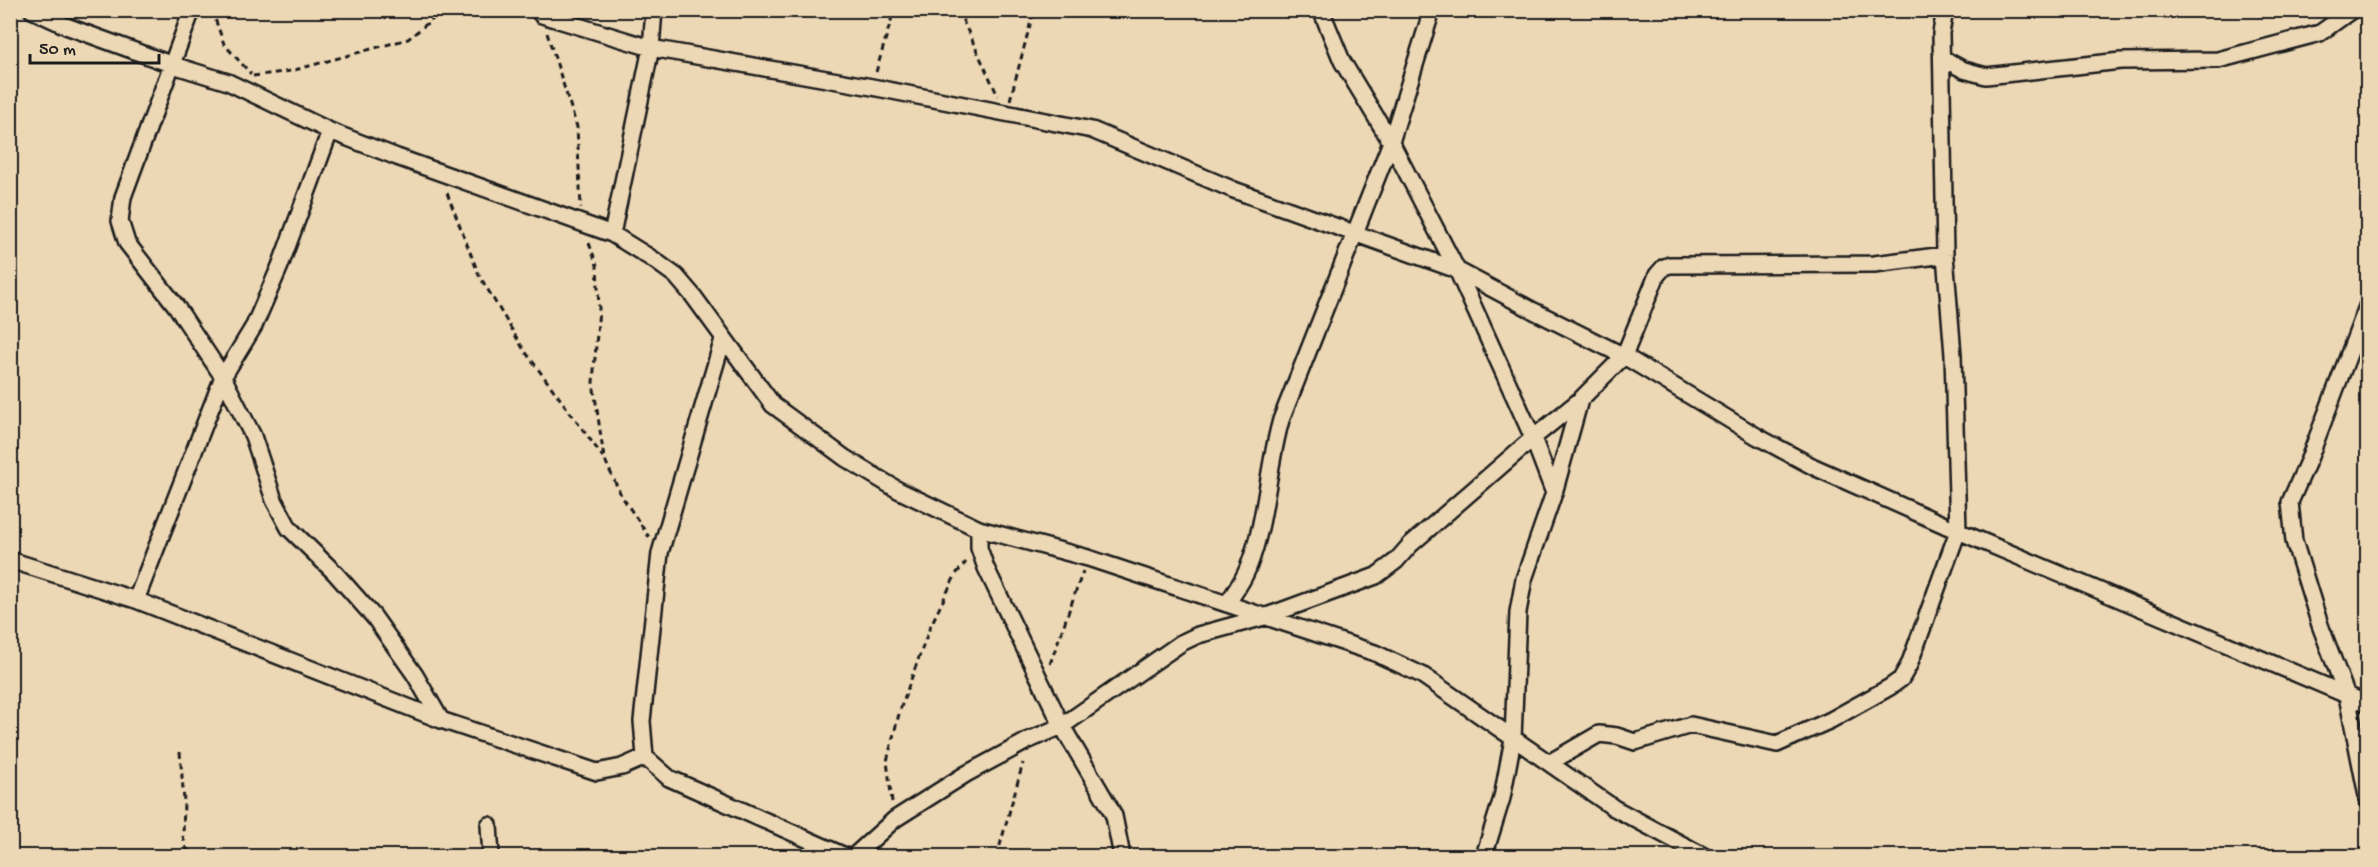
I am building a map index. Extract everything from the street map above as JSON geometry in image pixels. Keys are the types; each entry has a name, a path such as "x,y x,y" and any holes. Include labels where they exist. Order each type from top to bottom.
{"street":[{"path":"32,10 66,26 173,65 228,82 330,131 612,234 676,276 774,405 844,458 898,490 979,529 1088,558 1375,653 1422,675 1469,705 1513,739 1614,808 1704,856"},
{"path":"192,10 123,197 120,221 127,243 176,306 223,377 253,436 274,500 289,528 374,617 415,675 441,720"},
{"path":"612,234 651,48 654,10"},
{"path":"1321,10 1342,61 1391,142 1457,270 1533,438 1554,493"},
{"path":"1227,604 1247,570 1259,532 1269,487 1272,452 1281,420 1391,142 1432,10"},
{"path":"1549,763 1599,734 1617,736 1635,742 1691,725 1777,744 1831,720 1890,687 1901,679 1910,665 1958,531 1953,356 1945,255 1941,33 1945,10"},
{"path":"1942,58 1964,70 1986,76 2121,61 2218,60 2320,33 2352,10"},
{"path":"540,13 651,48 872,87 1092,130 1234,190 1457,270 1624,356 1758,437 1796,457 1958,531 2367,704"},
{"path":"136,600 223,377 254,326 280,266 330,131"},
{"path":"854,856 895,819 966,774 1029,740 1062,726 1181,643 1198,635 1264,617 1376,576 1396,561 1410,545 1533,438 1580,400 1624,356 1657,275 1664,267 1670,265 1874,264 1945,255"},
{"path":"2367,304 2309,459 2290,502 2294,541 2320,625 2346,696 2367,801"},
{"path":"723,339 660,553 642,721 645,757 669,778 845,856"},
{"path":"1484,856 1502,798 1513,739 1518,612 1524,579 1554,493 1580,400"},
{"path":"979,529 979,548 1062,726 1114,816 1122,856"},
{"path":"10,560 136,600 441,720 597,772 622,767 645,757"},
{"path":"489,825 491,856"}],"path":[{"path":"212,10 224,44 253,76"},
{"path":"228,82 291,71 408,39 444,10"},
{"path":"872,87 894,10"},
{"path":"958,10 1006,113"},
{"path":"1006,113 1034,10"},
{"path":"540,13 577,128 581,223 597,265 599,309 592,382 604,458"},
{"path":"439,172 479,274 524,350 604,458 621,495 660,553"},
{"path":"895,819 887,760 900,710 930,627 956,574 979,548"},
{"path":"180,752 184,801 183,836 186,848 194,856"}]}
